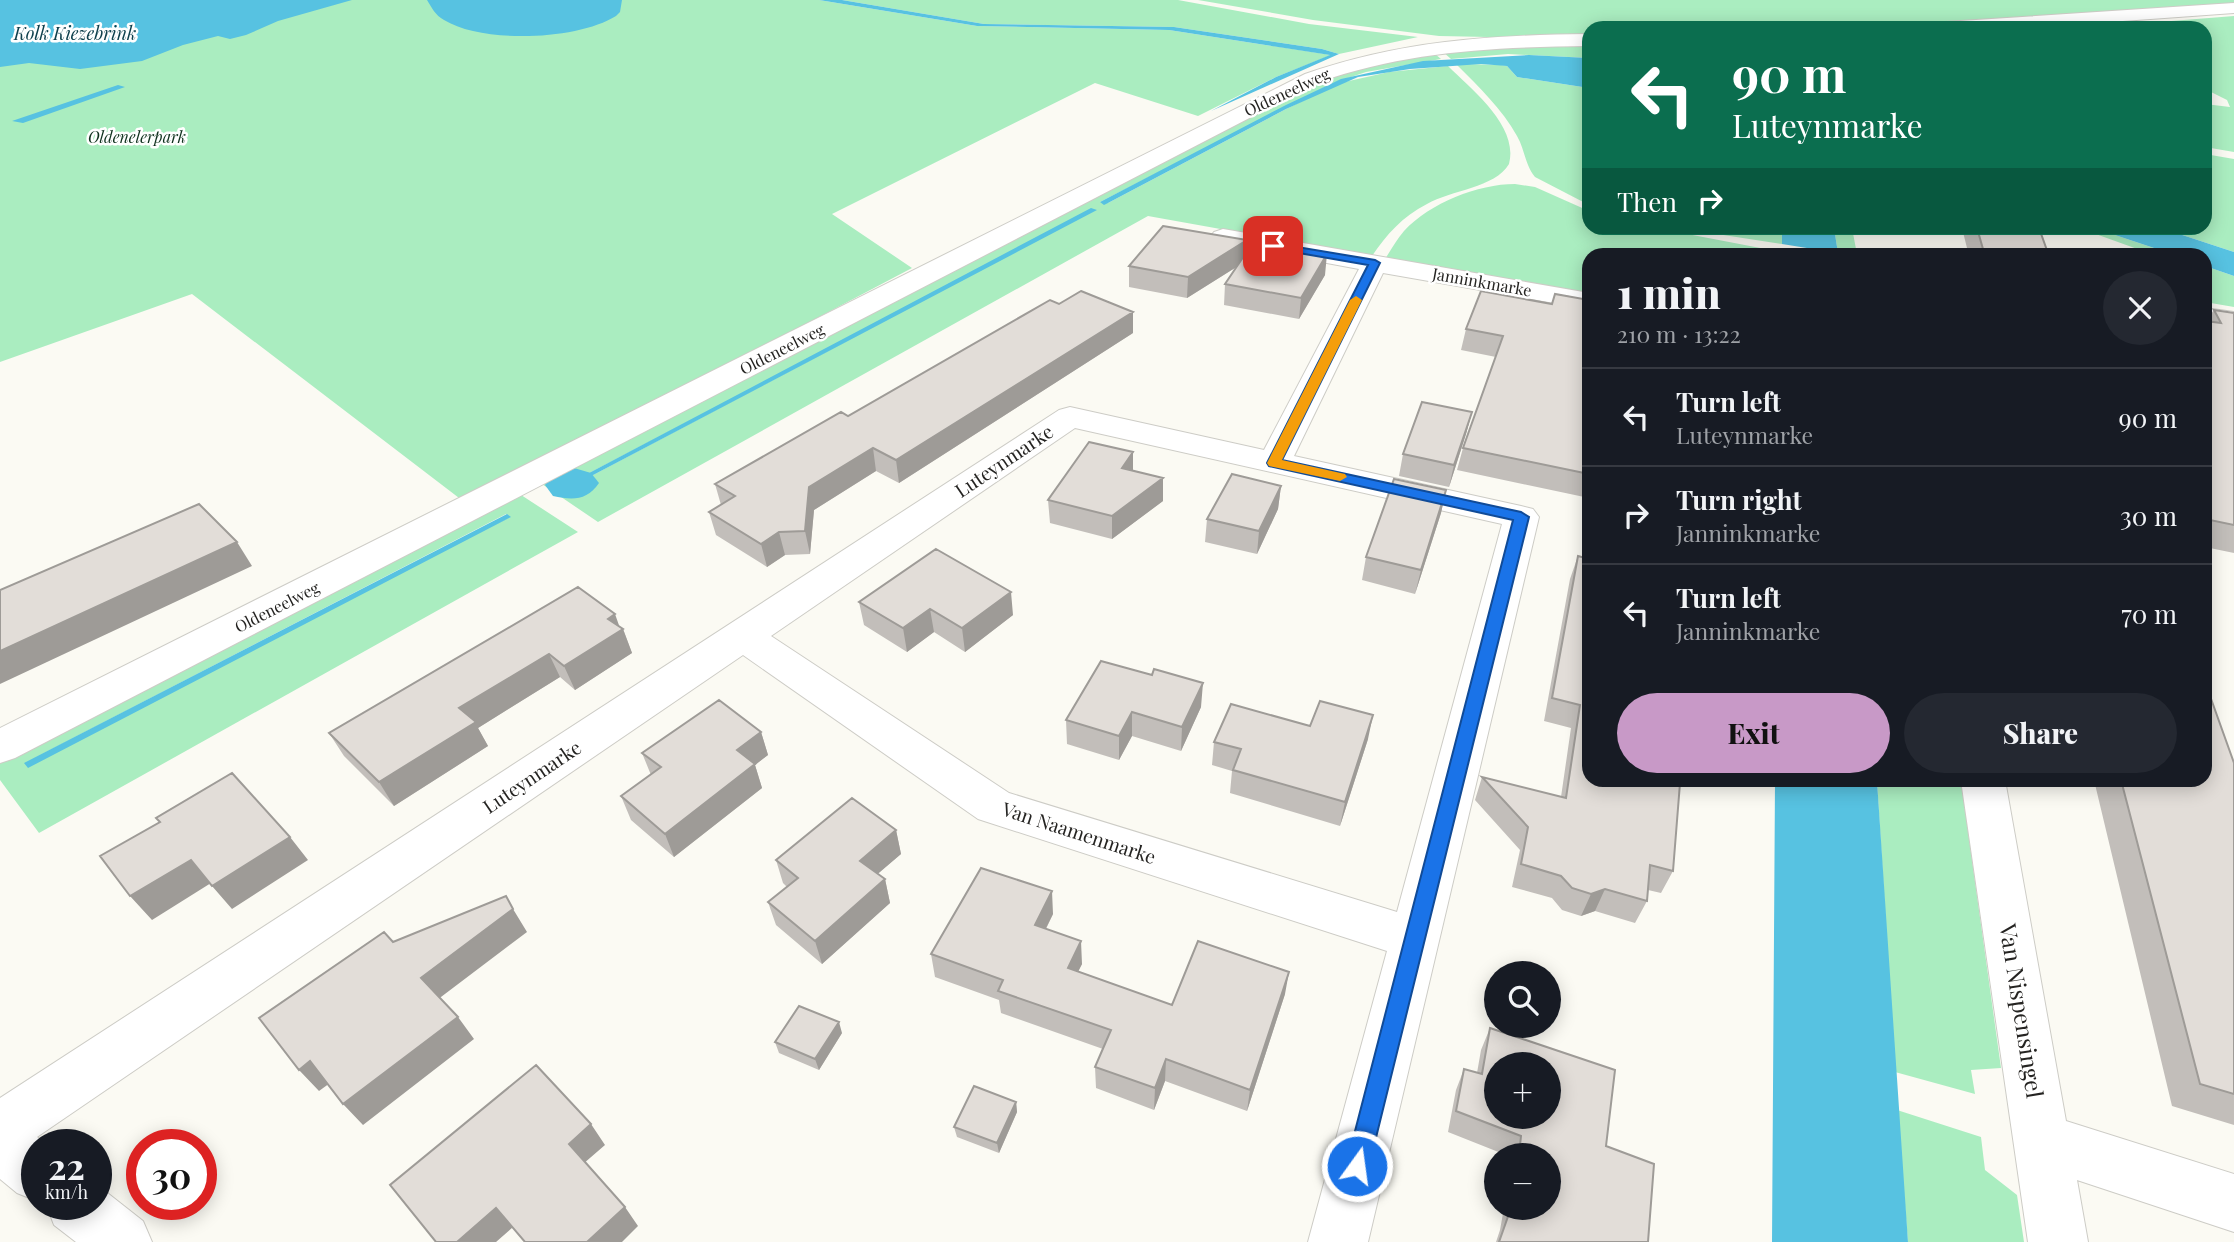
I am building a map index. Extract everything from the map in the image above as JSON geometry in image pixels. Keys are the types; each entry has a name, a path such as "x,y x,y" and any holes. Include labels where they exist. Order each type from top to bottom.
{"street":[{"path":"2046,21 2234,8"},
{"name":"Oldeneelweg","path":"0,747 1312,78 1375,58 1431,46 1582,40"},
{"name":"Janninkmarke","path":"1223,237 1582,299"},
{"path":"1274,463 1375,263"},
{"path":"2212,318 2234,321"},
{"name":"Luteynmarke","path":"0,1130 1070,417 1521,517 1338,1242"},
{"name":"Van Naamenmarke","path":"743,636 994,806 1414,938"},
{"name":"Van Nispensingel","path":"1984,787 2058,1242"},
{"path":"2042,1141 2234,1203"},
{"path":"0,1143 21,1160"},
{"path":"95,1220 122,1242"}],"green space":[{"name":"Oldenelerpark","path":"0,0 819,0 977,26 1169,30 1331,55 1276,77 1198,116 1095,83 832,214 912,268 463,501 192,294 0,362"},
{"path":"842,0 1178,0 1309,24 1418,37 1339,54 1322,49 1174,27 984,24"},
{"path":"1198,0 2234,0 2234,5 2032,21 1582,21 1582,39 1439,36 1313,20"},
{"path":"2234,16 2234,152 2212,148 2212,105 2230,107 2227,100 2212,92 2212,21 2172,21"},
{"path":"1582,43 1582,58 1508,54 1451,59 1442,51"},
{"path":"1434,53 1441,59 1366,72 1333,83 1100,202 1108,203 1340,83 1389,72 1448,66 1491,110 1500,123 1507,136 1509,164 1483,184 1437,199 1418,209 1383,240 1372,256 1148,216 598,522 539,482 1264,107 1341,72","holes":["1096,209 578,483 572,482"]},
{"path":"1457,65 1507,66 1517,77 1582,87 1582,201 1535,177 1511,126 1490,99"},
{"path":"2212,155 2234,159 2234,252 2182,235 2212,235"},
{"path":"1501,185 1535,187 1582,208 1582,235 1692,235 1760,248 1582,248 1582,293 1385,259 1404,231 1427,212 1470,191"},
{"path":"1724,235 1782,235 1782,244"},
{"path":"1835,235 1853,235 1856,248 1837,248"},
{"path":"2098,235 2115,235 2154,248 2135,248"},
{"path":"2212,268 2234,276 2234,307 2212,303"},
{"path":"518,493 578,532 39,833 0,780 0,761","holes":["506,514 510,517 25,763"]},
{"path":"1877,787 1962,787 2001,1068 1971,1070 1975,1094 1895,1072"},
{"path":"1897,1110 1981,1137 1985,1170 2017,1195 2024,1242 1908,1242"}],"water":[{"name":"Kolk Kiezebrink","path":"0,0 352,0 278,21 246,35 230,39 218,36 183,45 142,61 80,69 29,63 0,67"},
{"path":"427,0 622,0 620,12 599,24 555,34 506,36 461,28 438,16"},
{"path":"819,0 842,0 984,24 1174,27 1322,49 1339,54 1211,111 1276,77 1330,55 1169,30 977,26"},
{"path":"1529,55 1582,58 1582,87 1517,77 1507,66 1481,64 1410,69 1358,77 1286,109 1104,205 1100,202 1341,79 1423,61"},
{"path":"118,85 125,87 23,123 12,121"},
{"path":"1091,208 1097,210 578,483 572,482"},
{"path":"1782,235 1835,235 1837,248 1807,248 1782,244"},
{"path":"2115,235 2182,235 2234,252 2234,276 2212,268 2212,248 2154,248"},
{"path":"507,514 511,517 28,768 24,763"},
{"path":"1775,787 1877,787 1908,1242 1772,1242"}],"building":[{"path":"1163,226 1247,240 1188,277 1129,266"},
{"path":"1979,235 2042,235 2046,248 1983,248"},
{"path":"1254,241 1327,254 1301,298 1225,284"},
{"path":"1081,291 1133,312 896,460 873,448 809,487 805,531 779,532 761,544 709,512 735,496 715,484 841,412 848,416 1050,300 1059,304"},
{"path":"1481,291 1552,304 1555,294 1582,299 1582,473 1463,448 1503,336 1466,329"},
{"path":"2214,310 2234,313 2234,525 2212,520 2212,322 2221,323"},
{"path":"1422,402 1472,412 1454,465 1403,454"},
{"path":"1089,442 1133,452 1122,468 1163,478 1112,516 1048,500"},
{"path":"1232,474 1281,486 1259,531 1207,519"},
{"path":"1394,479 1446,490 1421,570 1366,557"},
{"path":"199,504 237,542 0,651 0,590"},
{"path":"936,549 1011,592 962,628 930,609 903,628 859,602"},
{"path":"1578,556 1582,557 1582,787 1680,787 1673,871 1650,865 1647,901 1605,889 1591,894 1572,888 1561,876 1521,864 1528,827 1482,777 1566,798 1580,705 1552,698"},
{"path":"578,587 615,614 608,619 623,629 564,666 549,654 459,708 476,722 379,782 329,733"},
{"path":"1101,661 1152,675 1154,669 1203,683 1182,727 1132,712 1119,736 1066,720"},
{"path":"719,700 761,732 737,750 755,764 665,834 621,796 661,767 642,753"},
{"path":"1320,701 1373,715 1345,802 1233,770 1241,749 1214,742 1231,704 1310,726"},
{"path":"2212,702 2234,763 2234,1094 2200,1084 2123,787 2212,787"},
{"path":"232,773 290,837 212,886 191,860 130,896 100,856 160,822 156,818"},
{"path":"852,798 896,830 860,861 885,879 815,941 768,902 798,878 776,860"},
{"path":"981,868 1052,891 1035,925 1081,941 1068,968 1172,1005 1198,941 1289,972 1250,1090 1166,1059 1155,1088 1095,1067 1111,1030 998,991 1003,980 931,954"},
{"path":"506,896 513,909 421,978 458,1017 343,1104 310,1061 299,1070 259,1018 384,932 393,942"},
{"path":"799,1006 839,1022 815,1059 775,1042"},
{"path":"1488,1038 1520,1038 1615,1070 1606,1146 1654,1164 1648,1242 1499,1242 1507,1220 1561,1220 1561,1143 1520,1143 1521,1136 1503,1129 1561,1129 1561,1052 1486,1052"},
{"path":"1484,1062 1484,1122 1456,1111 1464,1069 1482,1074"},
{"path":"536,1065 591,1124 569,1144 625,1207 587,1242 525,1242 496,1208 457,1242 436,1242 390,1185"},
{"path":"974,1086 1016,1102 997,1143 954,1127"}],"waterway":[{"path":"570,485 574,483"}],"slow traffic":[{"path":"1340,477 1274,463 1356,300"}],"route":[{"path":"1273,246 1375,263 1274,463 1521,517 1357,1166"}]}
